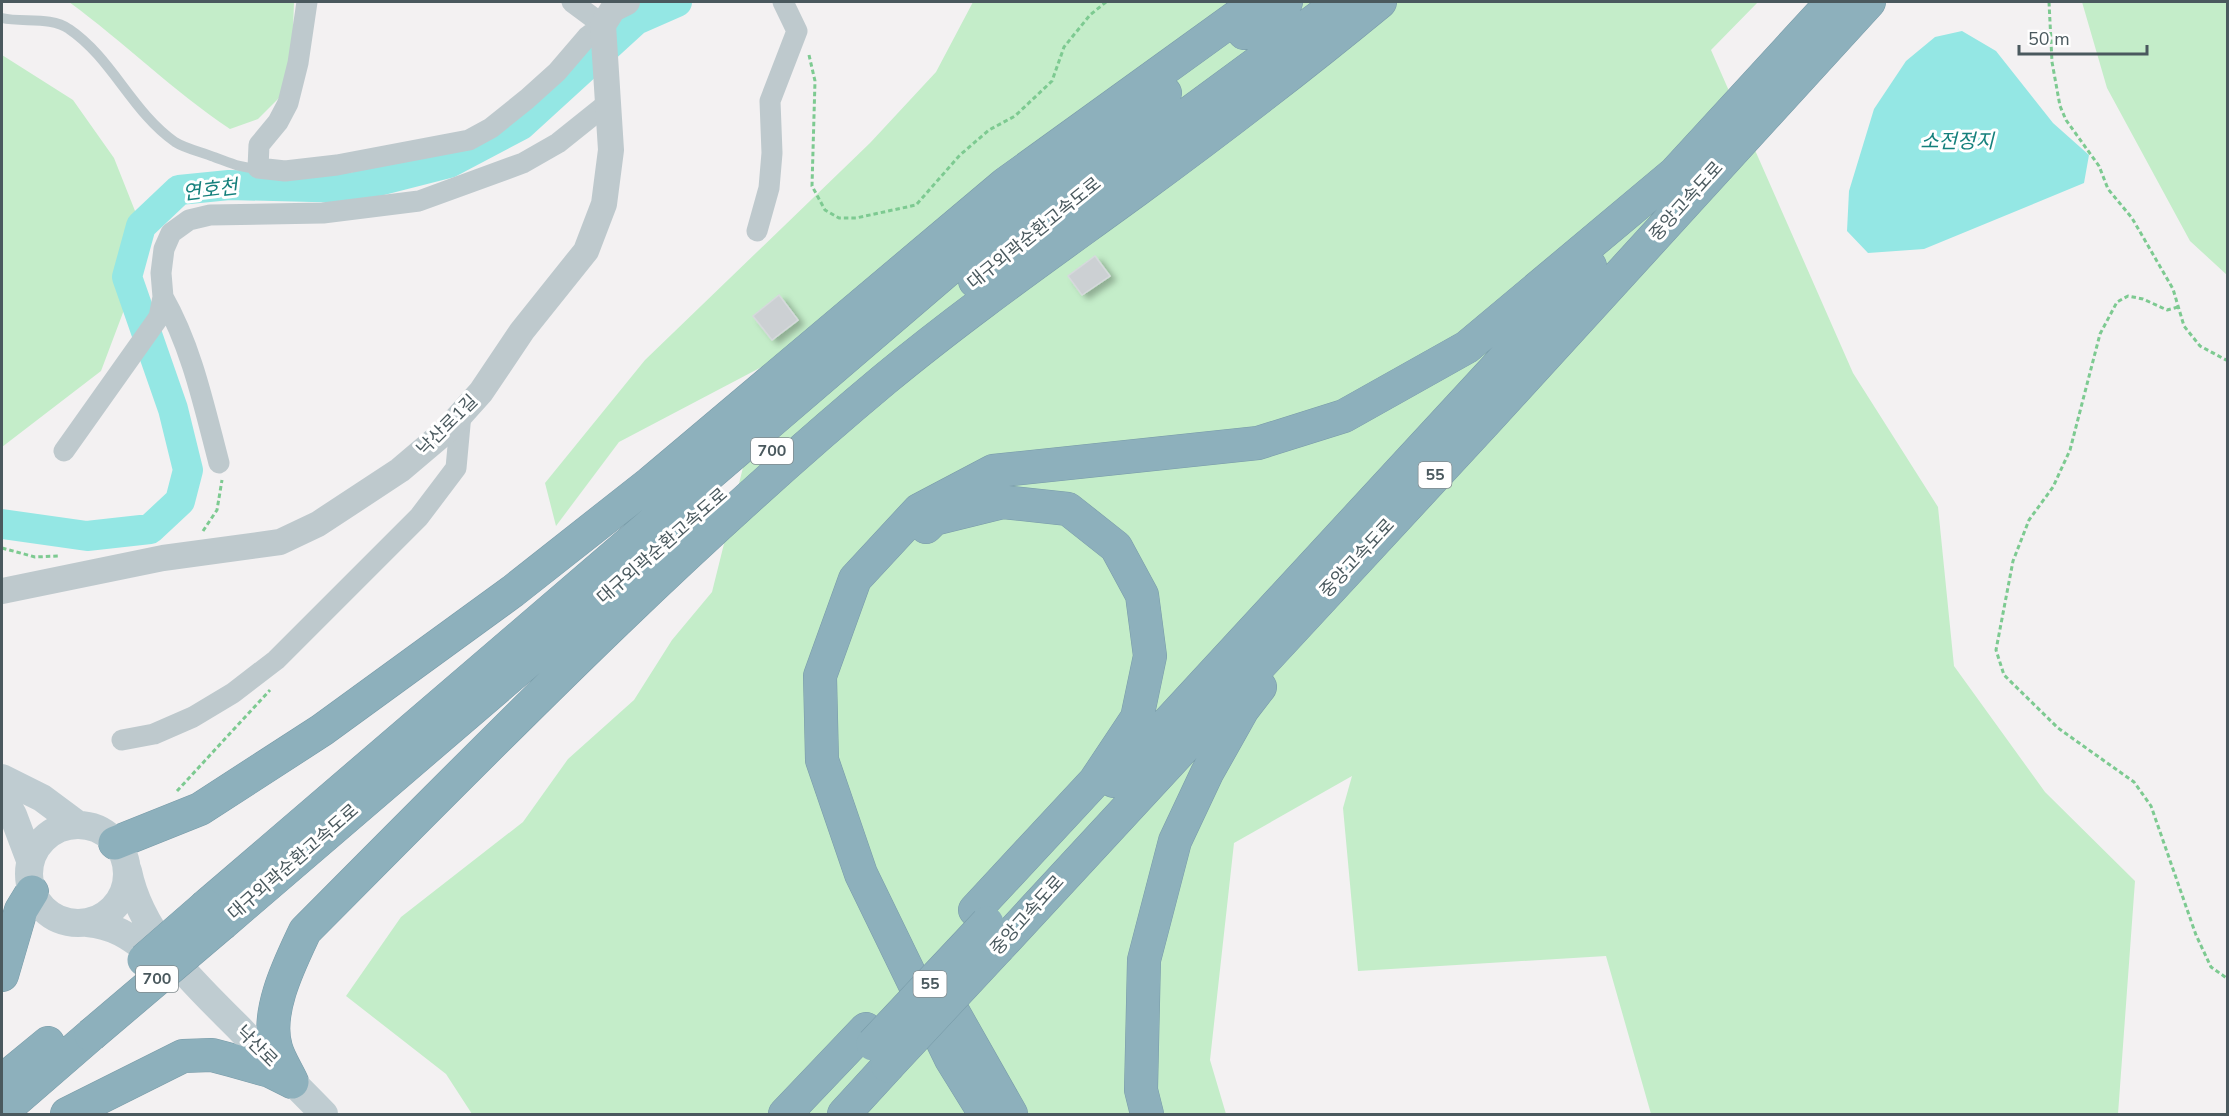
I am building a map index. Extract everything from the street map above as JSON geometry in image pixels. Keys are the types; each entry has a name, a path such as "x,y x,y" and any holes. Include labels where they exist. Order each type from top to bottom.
{"highway":[{"path":"121,857 156,829 200,809 322,730 513,591 650,483 1005,184 1257,2"},
{"name":"대구외곽순환고속도로","path":"2,1112 84,1027 978,244 1135,116 1286,2"},
{"name":"대구외곽순환고속도로","path":"214,914 882,357 1109,172 1340,2"},
{"path":"292,1082 275,1047 275,1014 286,970 305,931 594,640 762,486 886,378 1015,277 1246,108 1380,2"},
{"name":"중앙고속도로","path":"808,1114 876,1046 987,926 1832,2"},
{"name":"중앙고속도로","path":"987,926 1382,531 1869,2"},
{"path":"985,1114 951,1059 861,874 822,760 820,676 855,579 919,510 993,471 1258,443 1344,416 1467,347 1676,172"},
{"path":"987,926 1095,781 1137,718 1150,656 1142,595 1116,546 1068,509 1003,502 934,519 870,585 839,679 839,750 873,862 972,1049 1011,1114"},
{"path":"1147,1114 1141,1090 1144,960 1175,841 1207,773 1243,709 1382,531"},
{"path":"2,975 31,876"},
{"name":"대구외곽순환고속도로","path":"2,1081 84,1027"},
{"path":"785,1114 876,1046"},
{"name":"중앙고속도로","path":"844,1114 876,1046"},
{"path":"67,1114 183,1056 221,1058 270,1071 292,1082"}],"main road":[{"path":"2,778 42,798 77,824"},
{"path":"2,795 13,815 41,906 54,917 70,923 106,924 125,933 148,952 189,978"},
{"path":"31,876 37,846 47,834 61,827 77,824 92,826 121,857 136,900 146,918 159,941 189,978"},
{"path":"87,923 103,917 116,907 125,893 121,857"},
{"name":"낙산로","path":"189,978 324,1114"}],"street":[{"path":"307,2 298,63 288,103 278,122 259,145 258,168 285,171 337,165 469,140 491,128 527,99 557,72 587,37 603,26 613,9 627,2"},
{"path":"572,2 603,26"},
{"path":"757,231 769,188 772,153 770,101 797,31 783,2"},
{"name":"낙산로1길","path":"2,591 163,558 280,542 318,524 400,470 446,431 481,392 522,331 586,251 604,204 611,150 603,26"},
{"path":"64,451 143,340 161,307 164,249 171,234 189,220 210,215 323,213 419,201 523,163 558,143 608,103"},
{"path":"161,307 175,317 193,363 219,463"},
{"path":"122,740 154,734 193,717 233,693 276,660 426,509 456,468 461,414"}],"lane":[{"path":"2,18 67,27 102,60 148,119 177,143 237,165 258,168"}],"path":[{"path":"797,31 807,47 815,81 812,186 825,210 839,218 856,218 916,206 960,155 989,130 1015,116 1052,81 1064,47 1090,15 1106,2"},
{"path":"2049,2 2049,44 2060,106 2066,120 2099,166 2108,189 2132,218 2173,289 2184,326 2199,346 2228,361"},
{"path":"2178,307 2167,310 2143,299 2128,296 2117,302 2100,333 2070,450 2053,487 2029,520 2013,561 1996,650 2004,675 2058,728 2134,782 2151,806 2196,935 2211,967 2228,979"},
{"path":"201,533 217,510 222,479 219,463"},
{"path":"2,548 35,557 69,556"},
{"path":"173,795 271,689"}],"green space":[{"path":"69,2 294,2 291,86 258,119 230,129 189,99"},
{"path":"973,2 1758,2 1711,50 1853,373 1938,507 1954,666 2045,792 2135,881 2118,1114 1651,1114 1606,956 1358,971 1343,808 1352,776 1234,843 1210,1060 1226,1114 472,1114 446,1074 346,996 401,917 523,822 568,759 634,700 672,640 712,592 769,363 619,442 556,526 545,483 645,360 870,143 936,72"},
{"path":"2082,2 2227,2 2227,275 2190,241 2107,88"},
{"path":"2,55 73,100 114,158 141,226 127,302 101,371 2,447"}],"water":[{"name":"소전정지","path":"1962,31 1996,51 2053,123 2089,155 2084,183 1924,249 1868,253 1847,231 1849,191 1874,109 1906,61 1935,37"}],"building":[{"path":"1095,256 1110,276 1082,295 1068,276"},
{"path":"779,295 798,320 772,340 753,316"}],"waterway":[{"name":"연호천","path":"2,524 87,536 150,529 180,501 188,470 173,409 127,277 141,226 179,190 229,185 351,188 449,163 521,125 636,20 677,2"}]}
